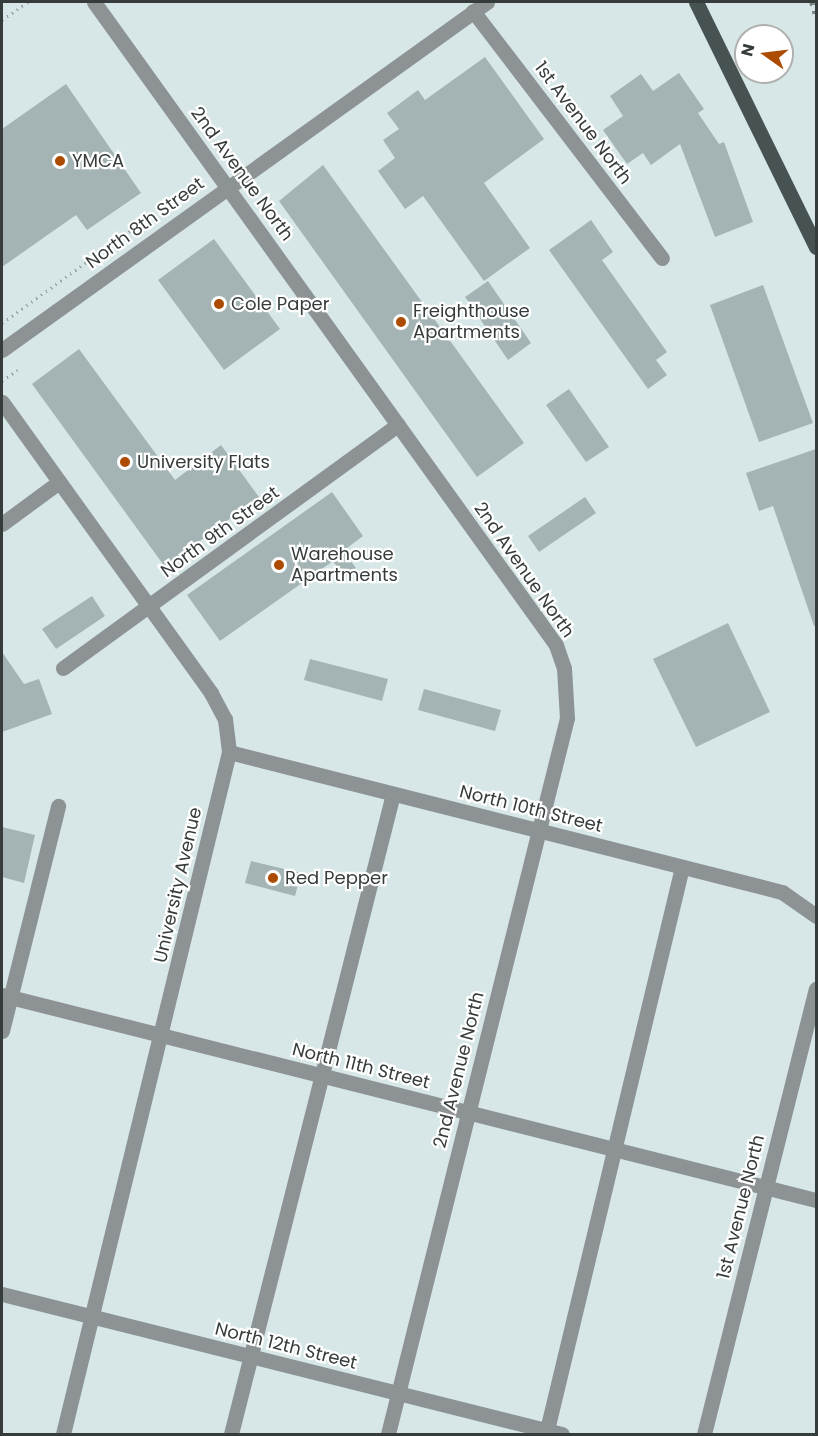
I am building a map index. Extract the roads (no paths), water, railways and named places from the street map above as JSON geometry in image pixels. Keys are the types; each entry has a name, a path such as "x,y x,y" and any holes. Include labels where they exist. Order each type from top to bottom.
{"main road":[{"path":"696,2 816,247"}],"street":[{"name":"2nd Avenue North","path":"94,2 556,645 564,668 567,718 388,1434"},
{"name":"North 8th Street","path":"2,350 487,2"},
{"name":"1st Avenue North","path":"473,11 662,258"},
{"name":"University Avenue","path":"2,402 211,693 225,719 229,752 163,1036 63,1434"},
{"name":"North 9th Street","path":"63,668 398,426"},
{"path":"2,524 59,482"},
{"name":"North 10th Street","path":"229,752 782,892 816,916"},
{"path":"231,1434 393,794"},
{"path":"2,1031 6,996 58,806"},
{"path":"552,1433 682,867"},
{"name":"1st Avenue North","path":"704,1434 816,989"},
{"name":"North 11th Street","path":"6,996 816,1200"},
{"name":"North 12th Street","path":"2,1294 552,1433"}],"railway":[{"path":"812,2 816,16"}],"place":[{"name":"YMCA","path":"60,161"},
{"name":"Cole Paper","path":"219,304"},
{"name":"Freighthouse Apartments","path":"401,322"},
{"name":"University Flats","path":"125,462"},
{"name":"Warehouse Apartments","path":"279,565"},
{"name":"Red Pepper","path":"273,878"}]}
